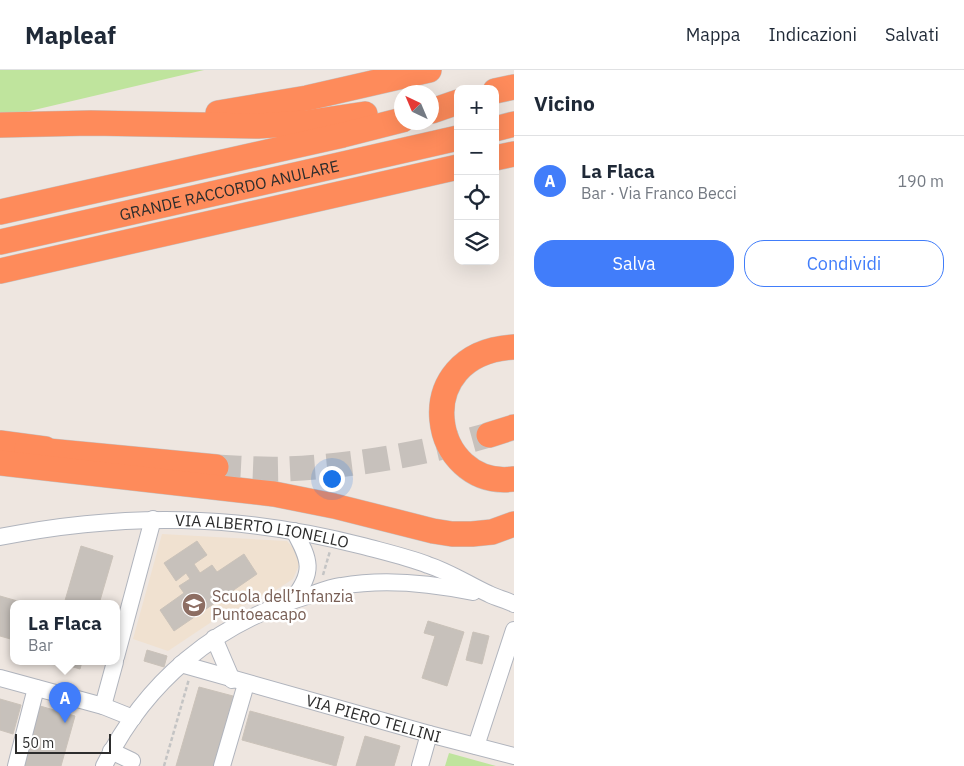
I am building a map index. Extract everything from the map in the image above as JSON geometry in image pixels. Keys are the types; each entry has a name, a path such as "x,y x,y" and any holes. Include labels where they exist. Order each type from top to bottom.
{"highway":[{"path":"91,124 241,110 307,98 429,70"},
{"path":"499,90 514,88"},
{"path":"439,101 454,99"},
{"path":"439,109 454,103"},
{"path":"0,125 277,125 314,122 394,109"},
{"name":"GRANDE RACCORDO ANULARE","path":"0,212 394,122"},
{"path":"499,128 514,124"},
{"name":"GRANDE RACCORDO ANULARE","path":"0,242 454,139"},
{"path":"499,157 514,155"},
{"name":"GRANDE RACCORDO ANULARE","path":"0,271 454,168"},
{"path":"0,281 72,254"},
{"path":"514,347 479,354 462,365 446,388 442,403 442,423 445,437 451,448 471,469 491,478 514,479"},
{"path":"489,435 514,427"},
{"path":"0,445 216,467"},
{"path":"0,463 274,494 452,534 492,532 514,524"}],"street":[{"name":"VIA ALBERTO LIONELLO","path":"0,537 83,524 153,519 239,524 294,531 334,538 429,565 490,595 514,604"},
{"path":"120,643 153,519"},
{"path":"292,600 305,582 309,566 306,553 294,531"},
{"path":"104,766 111,751 133,718 156,688 181,664 214,638 265,610 318,592 343,586 407,582 446,586 490,595"},
{"path":"476,746 514,630"},
{"path":"214,638 239,682 222,766"},
{"name":"VIA PIERO TELLINI","path":"181,664 239,682 514,756"},
{"path":"103,706 114,665"},
{"path":"0,678 103,706 133,718"},
{"path":"16,766 36,688"},
{"path":"420,766 429,734"},
{"path":"111,751 132,761"}],"path":[{"path":"318,592 334,538"}],"shaded area":[{"name":"Scuola dell’Infanzia Puntoeacapo","path":"162,534 287,541 295,550 300,563 293,579 276,590 216,619 168,651 133,639"}],"green space":[{"path":"0,70 204,70 0,118"},
{"path":"449,753 496,766 445,766"}],"building":[{"path":"197,541 207,555 194,564 200,573 212,565 217,572 244,554 257,574 174,631 160,610 184,593 179,586 190,579 186,573 176,581 164,563"},
{"path":"81,546 113,556 100,600 65,600"},
{"path":"0,596 14,600 10,600 10,639 0,636"},
{"path":"428,621 464,632 447,686 422,678 435,636 424,633"},
{"path":"473,632 489,636 482,664 466,660"},
{"path":"147,650 167,656 164,667 144,661"},
{"path":"66,665 81,665 80,669"},
{"path":"199,687 233,696 214,766 176,766"},
{"path":"0,699 21,705 13,734 0,730"},
{"path":"40,706 75,716 61,766 23,766"},
{"path":"250,711 344,737 336,766 242,740"},
{"path":"365,736 400,746 394,766 356,766"}],"tunnel":[{"path":"216,467 277,469 363,462 439,448 489,435"}],"place":[{"name":"Scuola dell’Infanzia Puntoeacapo","path":"194,605"},
{"name":"La Flaca","path":"65,723"}]}
